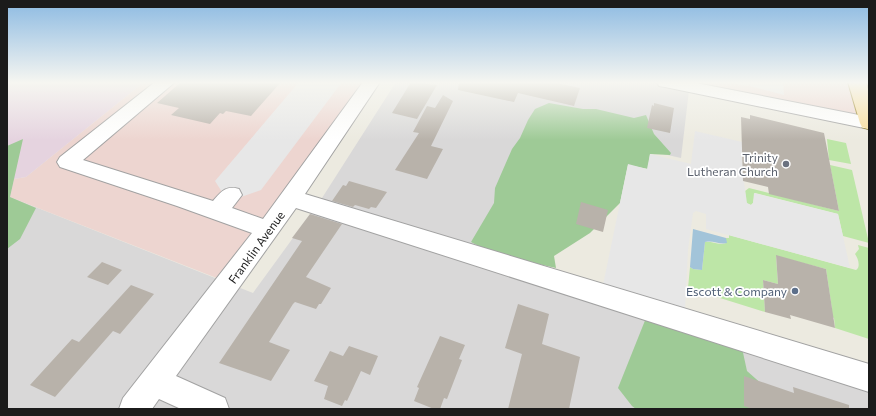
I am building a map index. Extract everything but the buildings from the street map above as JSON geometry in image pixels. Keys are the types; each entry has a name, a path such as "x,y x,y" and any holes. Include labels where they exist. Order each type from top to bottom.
{"main road":[{"path":"863,101 869,123"}],"street":[{"path":"142,101 67,162 268,230"},
{"name":"Franklin Avenue","path":"134,409 268,230 358,101"},
{"path":"762,101 869,123"},
{"path":"217,212 231,194"},
{"path":"291,198 869,378"},
{"path":"155,382 214,409"}],"shaded area":[{"path":"7,101 120,101 26,177 14,179 10,197 7,200"},
{"path":"120,101 354,101 227,282 10,197 14,179 26,177"},
{"path":"283,101 327,101 261,190 241,197 222,192 215,181"},
{"path":"384,101 688,101 681,158 578,135 538,267 869,388 869,409 7,409 7,200 10,197 253,293 322,198"},
{"path":"773,101 860,101 866,120"},
{"path":"695,131 742,142 743,181 747,203 751,205 753,203 754,193 838,214 850,268 706,229 706,214 696,211 693,213 688,250 685,310 603,285 628,164 647,169 650,154 691,164"}],"green space":[{"path":"549,103 583,109 596,109 634,118 646,115 654,134 671,153 670,155 650,154 648,169 628,165 620,203 590,233 554,256 556,268 494,254 471,242 494,203 495,188 512,149 520,138 528,120 535,109"},
{"path":"23,139 10,197 36,208 20,239 7,249 7,146"},
{"path":"827,139 846,143 851,164 829,160"},
{"path":"830,165 852,170 869,243 843,236 838,214 755,193 753,203 751,205 746,203 745,191 749,188 839,211"},
{"path":"729,235 856,270 858,269 859,265 855,254 859,249 858,245 869,248 869,339 835,328 834,318 830,316 832,309 826,269 776,256 778,284 763,280 765,312 688,288 690,267 693,269 702,270 705,242 723,244 726,243 726,238 729,238"},
{"path":"646,318 742,348 747,371 790,409 636,409 618,388"}],"water":[{"path":"693,229 726,238 727,243 705,242 702,270 693,269 690,267"}],"place":[{"name":"Trinity Lutheran Church","path":"786,164"},
{"name":"Escott & Company","path":"795,291"}]}
